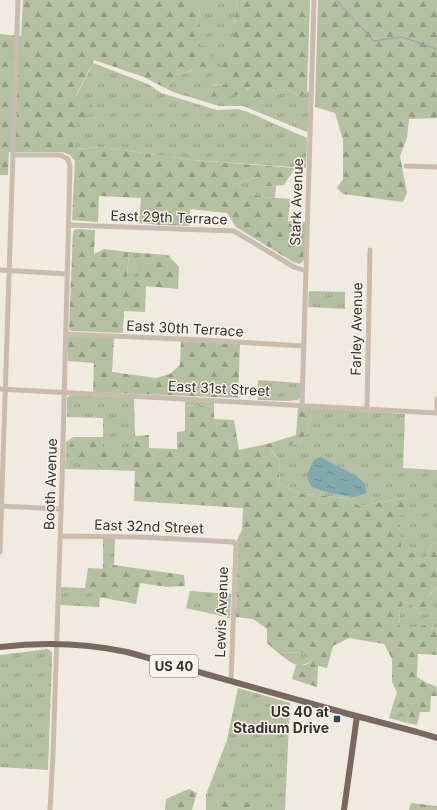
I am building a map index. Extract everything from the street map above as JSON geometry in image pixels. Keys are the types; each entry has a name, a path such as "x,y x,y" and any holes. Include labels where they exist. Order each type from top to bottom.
{"main road":[{"name":"US 40","path":"0,646 56,643 103,647 127,652 437,738"},
{"path":"344,810 357,716"}],"street":[{"path":"0,552 3,389 10,270 18,0"},
{"name":"Stark Avenue","path":"302,405 314,0"},
{"name":"Booth Avenue","path":"13,155 60,155 68,159 70,166 61,509 50,810"},
{"path":"406,166 437,168"},
{"name":"East 29th Terrace","path":"69,225 234,231 294,267 306,271"},
{"name":"Farley Avenue","path":"367,409 370,250"},
{"path":"0,270 67,274"},
{"name":"East 30th Terrace","path":"66,334 304,346"},
{"name":"East 31st Street","path":"3,389 437,413"},
{"path":"437,400 437,413"},
{"path":"1,506 61,509"},
{"name":"East 32nd Street","path":"60,536 154,537 231,541 235,544"},
{"name":"Lewis Avenue","path":"231,681 235,544"}],"green space":[{"path":"23,0 202,0 196,26 203,35 198,46 209,47 212,71 204,76 192,70 177,75 165,88 144,77 94,60 76,96 91,100 92,112 77,122 76,149 101,147 193,160 295,168 284,185 261,187 259,177 239,182 241,191 264,197 290,199 288,222 303,237 303,261 300,264 293,262 236,227 227,213 190,209 181,214 161,213 160,225 139,223 141,198 99,196 98,222 72,220 75,161 70,155 62,152 9,152 8,175 0,175 0,34 21,36"},
{"path":"202,0 237,0 234,25 234,51 226,84 211,85 268,91 286,89 301,97 307,91 309,92 307,132 243,106 219,106 173,92 165,88 177,75 193,70 198,46 196,26"},
{"path":"237,0 310,0 307,91 301,97 286,89 268,91 262,106 252,102 248,88 238,95 205,97 203,87 226,84 220,60 234,51 234,25"},
{"path":"318,0 437,0 437,118 409,119 407,138 400,156 407,193 403,202 343,194 337,188 343,179 343,140 335,113 315,107"},
{"path":"93,63 148,84 161,93 217,110 238,109 248,112 307,138 306,168 193,160 101,147 76,149 76,97"},
{"path":"260,177 262,187 276,186 275,198 240,191 239,182"},
{"path":"190,209 190,226 160,225 161,213 181,214"},
{"path":"288,221 305,222 305,258 303,261 303,237"},
{"path":"75,229 95,230 94,254 104,249 129,252 127,277 139,277 140,253 168,255 179,267 178,289 146,286 145,312 124,311 123,333 69,330 73,231"},
{"path":"129,252 140,253 140,278 127,277"},
{"path":"309,291 345,292 345,309 308,307"},
{"path":"71,336 114,338 112,372 156,378 170,374 180,365 181,341 240,344 238,398 93,392 94,363 68,361 68,338"},
{"path":"258,380 301,383 300,398 298,400 288,401 258,400"},
{"path":"72,395 134,398 135,436 133,449 103,449 103,418 67,417 67,398"},
{"path":"185,400 214,402 214,407 185,405"},
{"path":"185,405 214,407 214,419 234,420 239,450 267,444 296,435 298,407 312,408 307,431 300,442 271,450 280,461 279,483 296,493 346,498 359,506 406,498 410,504 407,514 399,516 401,547 416,555 423,564 432,544 437,542 437,587 428,599 428,614 421,615 417,609 405,601 399,612 400,628 412,628 425,625 433,629 437,628 437,655 418,654 417,677 437,687 437,696 431,696 430,712 420,712 417,725 407,723 409,712 392,708 397,692 392,682 392,659 384,644 349,638 333,646 327,668 318,666 317,687 292,679 296,665 306,665 314,659 305,653 277,652 267,643 267,629 253,619 236,617 237,540 242,530 243,508 134,501 135,471 106,470 98,462 74,463 69,447 73,437 103,437 103,449 133,449 135,436 149,435 149,448 177,449 177,432 185,431"},
{"path":"312,408 405,414 403,468 437,470 437,542 432,544 423,564 416,555 400,547 399,516 406,498 359,506 346,498 296,493 279,483 280,461 271,449 300,442 307,431"},
{"path":"73,437 69,447 98,462 106,470 65,469 66,442"},
{"path":"103,538 115,538 114,565 107,569 103,569"},
{"path":"114,565 184,575 185,586 167,587 140,583 136,604 98,597 85,588 88,568 107,569"},
{"path":"61,587 85,588 100,597 99,607 60,605"},
{"path":"437,587 437,628 433,629 425,625 412,628 400,628 399,612 405,601 417,609 421,615 429,596"},
{"path":"190,591 231,594 230,618 186,608"},
{"path":"48,649 52,652 52,662 48,770 0,767 0,655"},
{"path":"277,652 305,653 314,659 303,665 299,665 291,662"},
{"path":"238,688 290,703 285,810 249,810 252,804 219,800 218,810 206,810 206,795 227,740"},
{"path":"392,708 409,712 407,723 389,718"},
{"path":"189,789 197,793 192,810 165,810 166,799"},
{"path":"231,798 253,804 249,810 218,810 219,800"},
{"path":"411,803 437,806 437,810 409,810"}],"water":[{"path":"321,457 360,479 364,483 366,493 348,496 312,487 308,480 308,473 315,459"}],"waterway":[{"path":"336,0 374,41 402,37 437,49"}],"place":[{"name":"US 40 at Stadium Drive","path":"337,719"}]}
